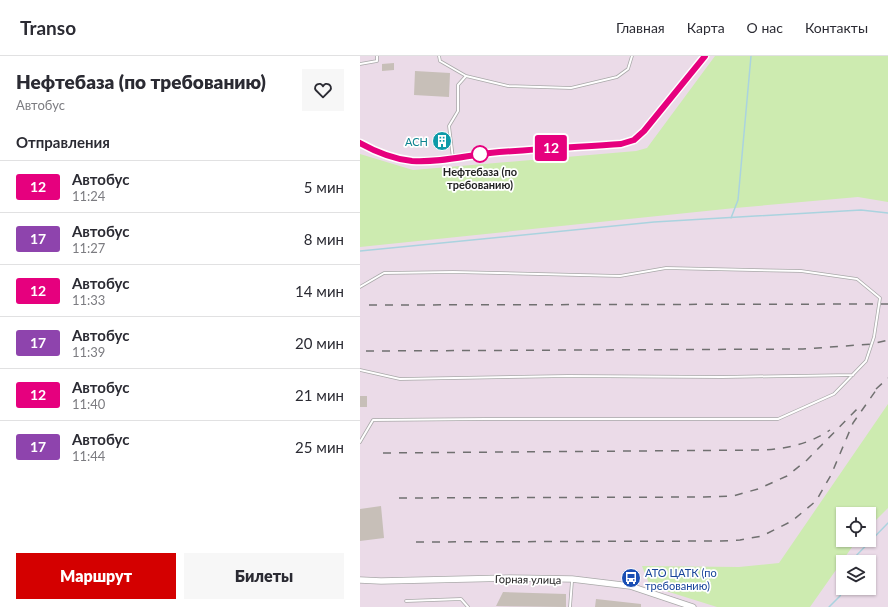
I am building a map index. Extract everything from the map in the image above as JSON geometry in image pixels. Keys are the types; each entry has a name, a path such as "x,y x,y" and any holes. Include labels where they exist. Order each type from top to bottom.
{"street":[{"path":"360,143 372,150 411,161 528,150 621,144 634,140 644,131 705,56"},
{"name":"Горная улица","path":"360,580 381,581 511,578 572,580 630,586 693,607"}],"lane":[{"path":"360,64 377,61 377,56"},
{"path":"439,56 440,61 466,76 508,86 571,88 617,77 628,69 632,56"},
{"path":"453,158 448,126 458,111 458,85 466,76"},
{"path":"360,287 384,273 453,272 620,276 666,268 801,271 857,279 880,298 874,337 866,361 834,394 778,419 373,420 360,442"},
{"path":"360,370 400,379 568,376 722,377 853,375"},
{"path":"570,607 572,580"},
{"path":"406,601 461,599 468,607"}],"shaded area":[{"path":"360,56 888,56 888,607 360,607"}],"green space":[{"path":"715,56 888,56 888,202 858,197 735,208 360,247 360,154 413,170 636,151 647,148"},
{"path":"888,404 888,508 876,520 876,507 836,507 836,547 852,547 846,555 836,555 836,570 810,607 717,607 650,586 642,566 739,567 779,563"}],"building":[{"path":"394,63 394,70 382,71 382,64"},
{"path":"415,71 450,73 449,97 414,95"},
{"name":"АСН","path":"439,135 445,135 445,147 439,147"},
{"path":"360,396 367,396 367,407 360,407"},
{"path":"381,506 384,538 360,541 360,509"},
{"path":"503,592 566,594 566,607 496,606"},
{"path":"596,599 641,604 641,607 595,607"}],"waterway":[{"path":"731,218 738,200 751,56"},
{"path":"360,251 654,222 861,210 888,213"},
{"path":"857,555 888,523"},
{"path":"829,607 840,595"}],"railway":[{"path":"369,305 888,304"},
{"path":"366,351 803,349 872,344 888,340"},
{"path":"876,389 888,378"},
{"path":"416,542 721,541 740,540 762,536 792,521 816,501 831,475 853,423 879,386"},
{"path":"399,498 733,496 758,489 787,476 807,460 861,405"},
{"path":"383,453 765,450 782,448 807,442 830,430"}],"bus line":[{"name":"12","path":"360,143 372,150 411,161 528,150 621,144 634,140 644,131 705,56"}],"place":[{"name":"АСН","path":"442,141"},
{"name":"Нефтебаза (по требованию)","path":"480,154"},
{"name":"АТО ЦАТК (по требованию)","path":"631,578"}]}
